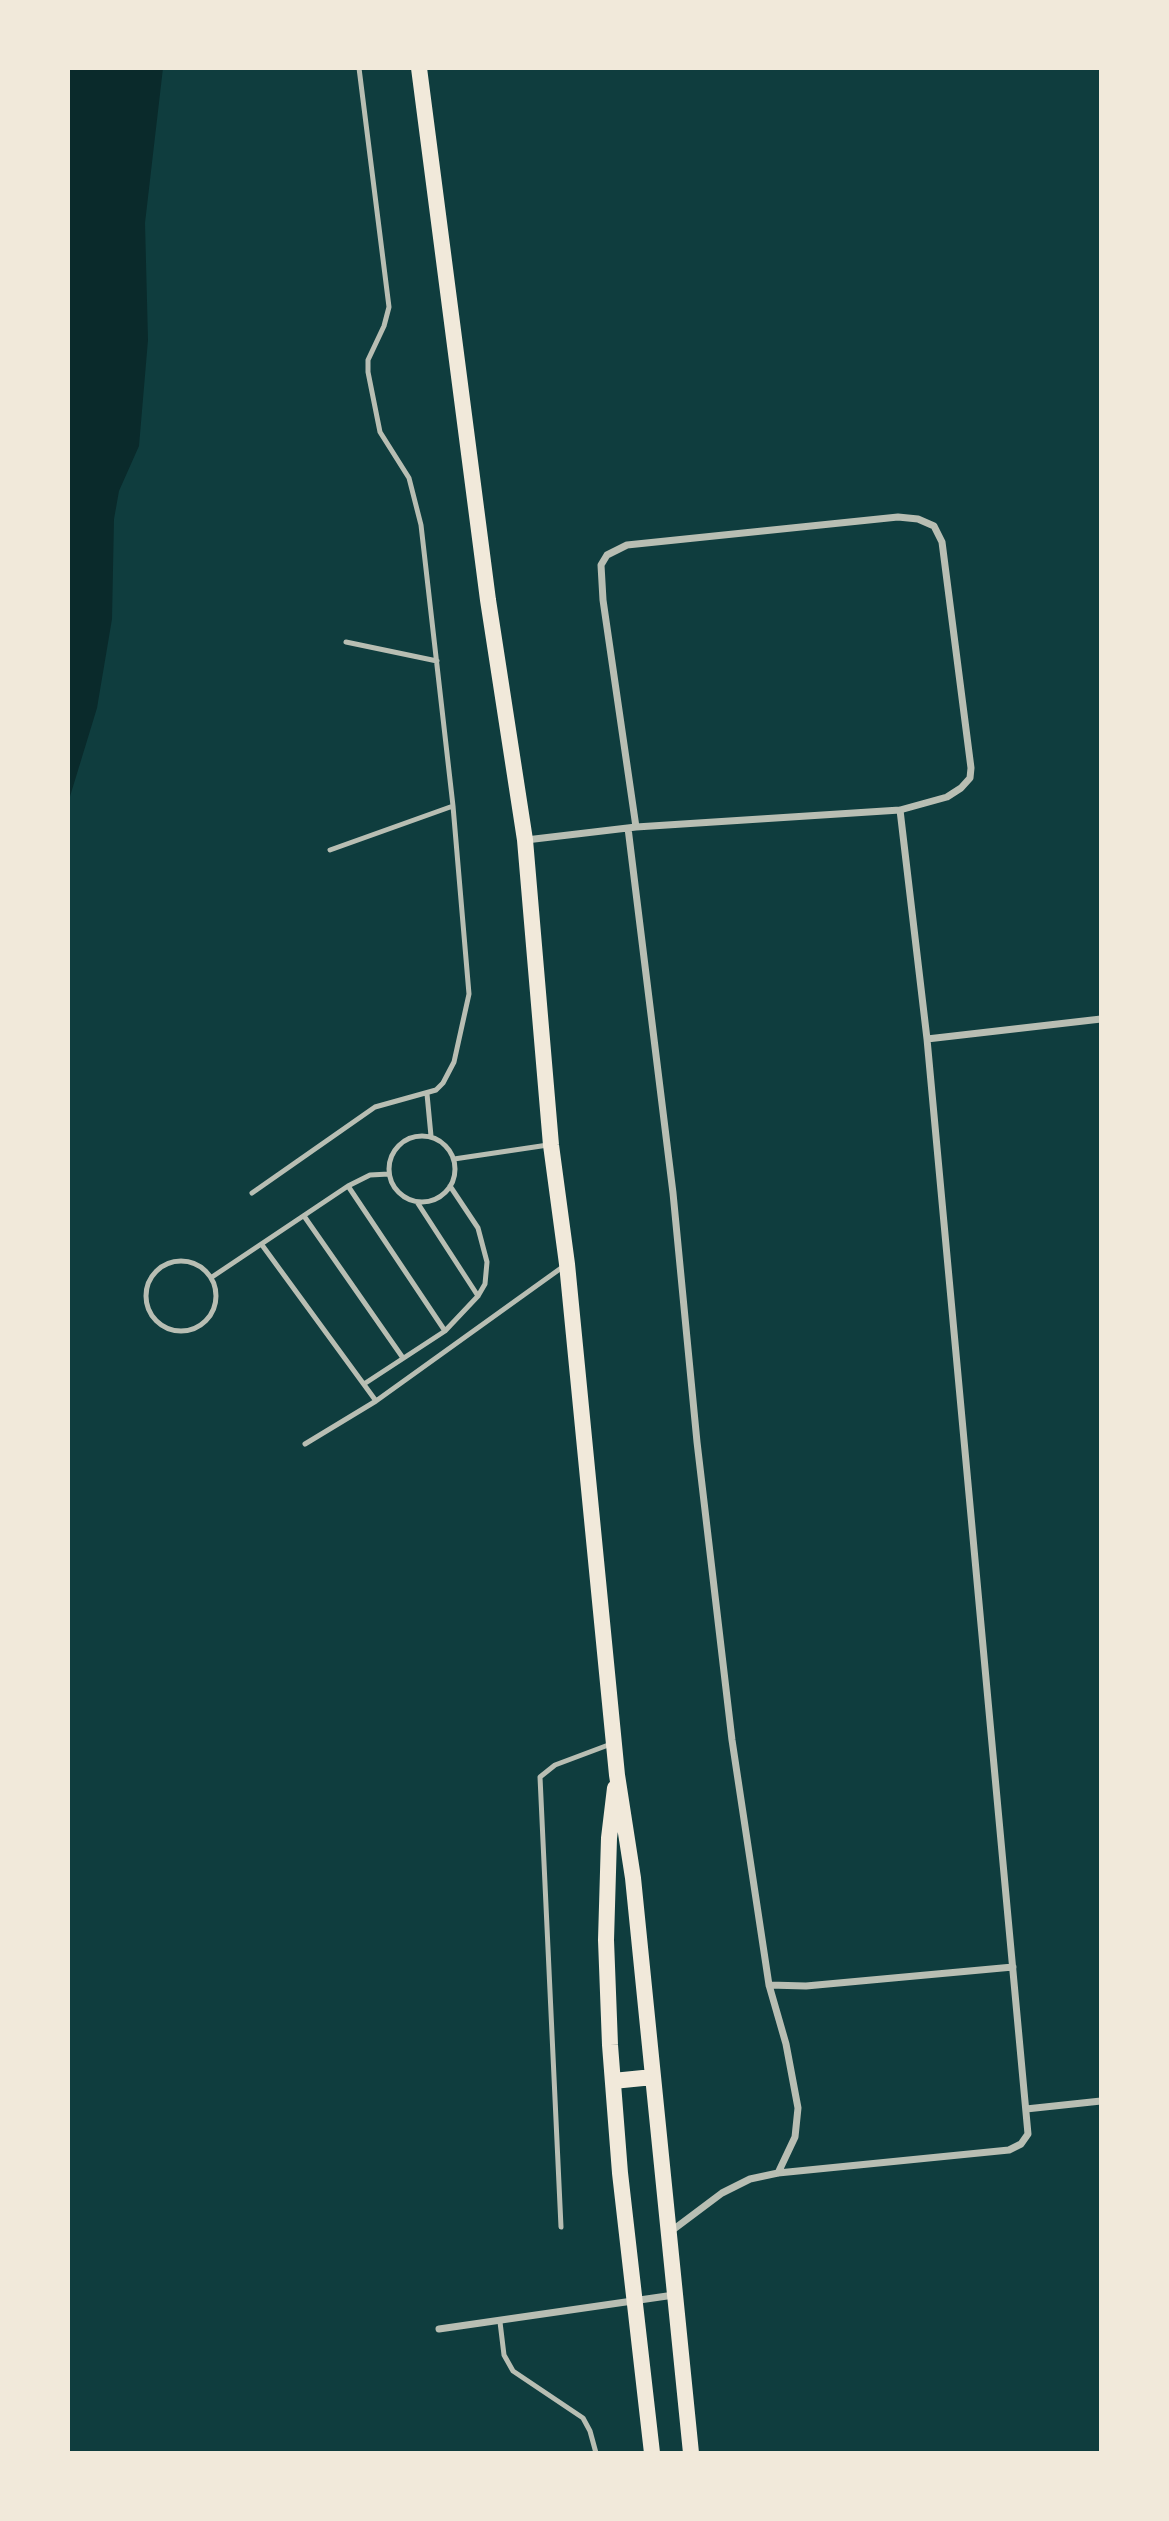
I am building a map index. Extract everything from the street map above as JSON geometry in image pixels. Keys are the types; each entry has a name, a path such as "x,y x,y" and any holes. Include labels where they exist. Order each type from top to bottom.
{"main road":[{"path":"419,68 488,600 525,840 551,1144 567,1265 617,1776 629,1839 691,2453"},
{"path":"617,1776 609,1838 606,1940 613,2081 634,2302 652,2453"},
{"path":"613,2081 653,2077"}],"street":[{"path":"525,840 632,827 900,810 947,797 964,786 971,773 942,542 937,530 929,523 904,517 627,545 607,555 600,575 632,827 673,1193 697,1442 729,1713 769,1985 786,2044 799,2108 795,2137 778,2173"},
{"path":"667,2234 722,2193 750,2179 778,2173 1009,2150 1021,2144 1028,2134 927,1039 900,810"},
{"path":"927,1039 1101,1020"},
{"path":"769,1985 806,1986 1013,1967"},
{"path":"1026,2109 1101,2101"},
{"path":"439,2329 674,2295"}],"lane":[{"path":"252,1193 375,1107 400,1098 427,1094 443,1083 454,1062 469,994 453,806 421,525 409,478 380,432 368,372 368,360 384,326 389,307 359,68"},
{"path":"346,642 437,661"},
{"path":"330,850 453,806"},
{"path":"427,1094 431,1136"},
{"path":"417,1202 441,1196 450,1186 455,1168 449,1149 431,1136 420,1135 400,1144 392,1153 389,1174 398,1192 417,1202 478,1296"},
{"path":"454,1159 551,1144"},
{"path":"212,1277 348,1186 370,1175 389,1174"},
{"path":"348,1186 445,1331"},
{"path":"364,1384 445,1331 478,1296 487,1277 482,1240 471,1212 450,1186"},
{"path":"304,1216 403,1358"},
{"path":"262,1245 376,1401"},
{"path":"184,1261 195,1263 212,1277 217,1301 205,1322 183,1332 171,1330 152,1317 146,1295 153,1274 162,1266 184,1261"},
{"path":"305,1444 376,1401 567,1265"},
{"path":"561,2227 538,1797 540,1777 555,1765 614,1743"},
{"path":"500,2322 504,2355 513,2371 583,2418 596,2453"}],"water":[{"path":"68,68 163,68 145,223 148,340 139,446 119,491 114,519 112,619 97,708 68,803"}]}
